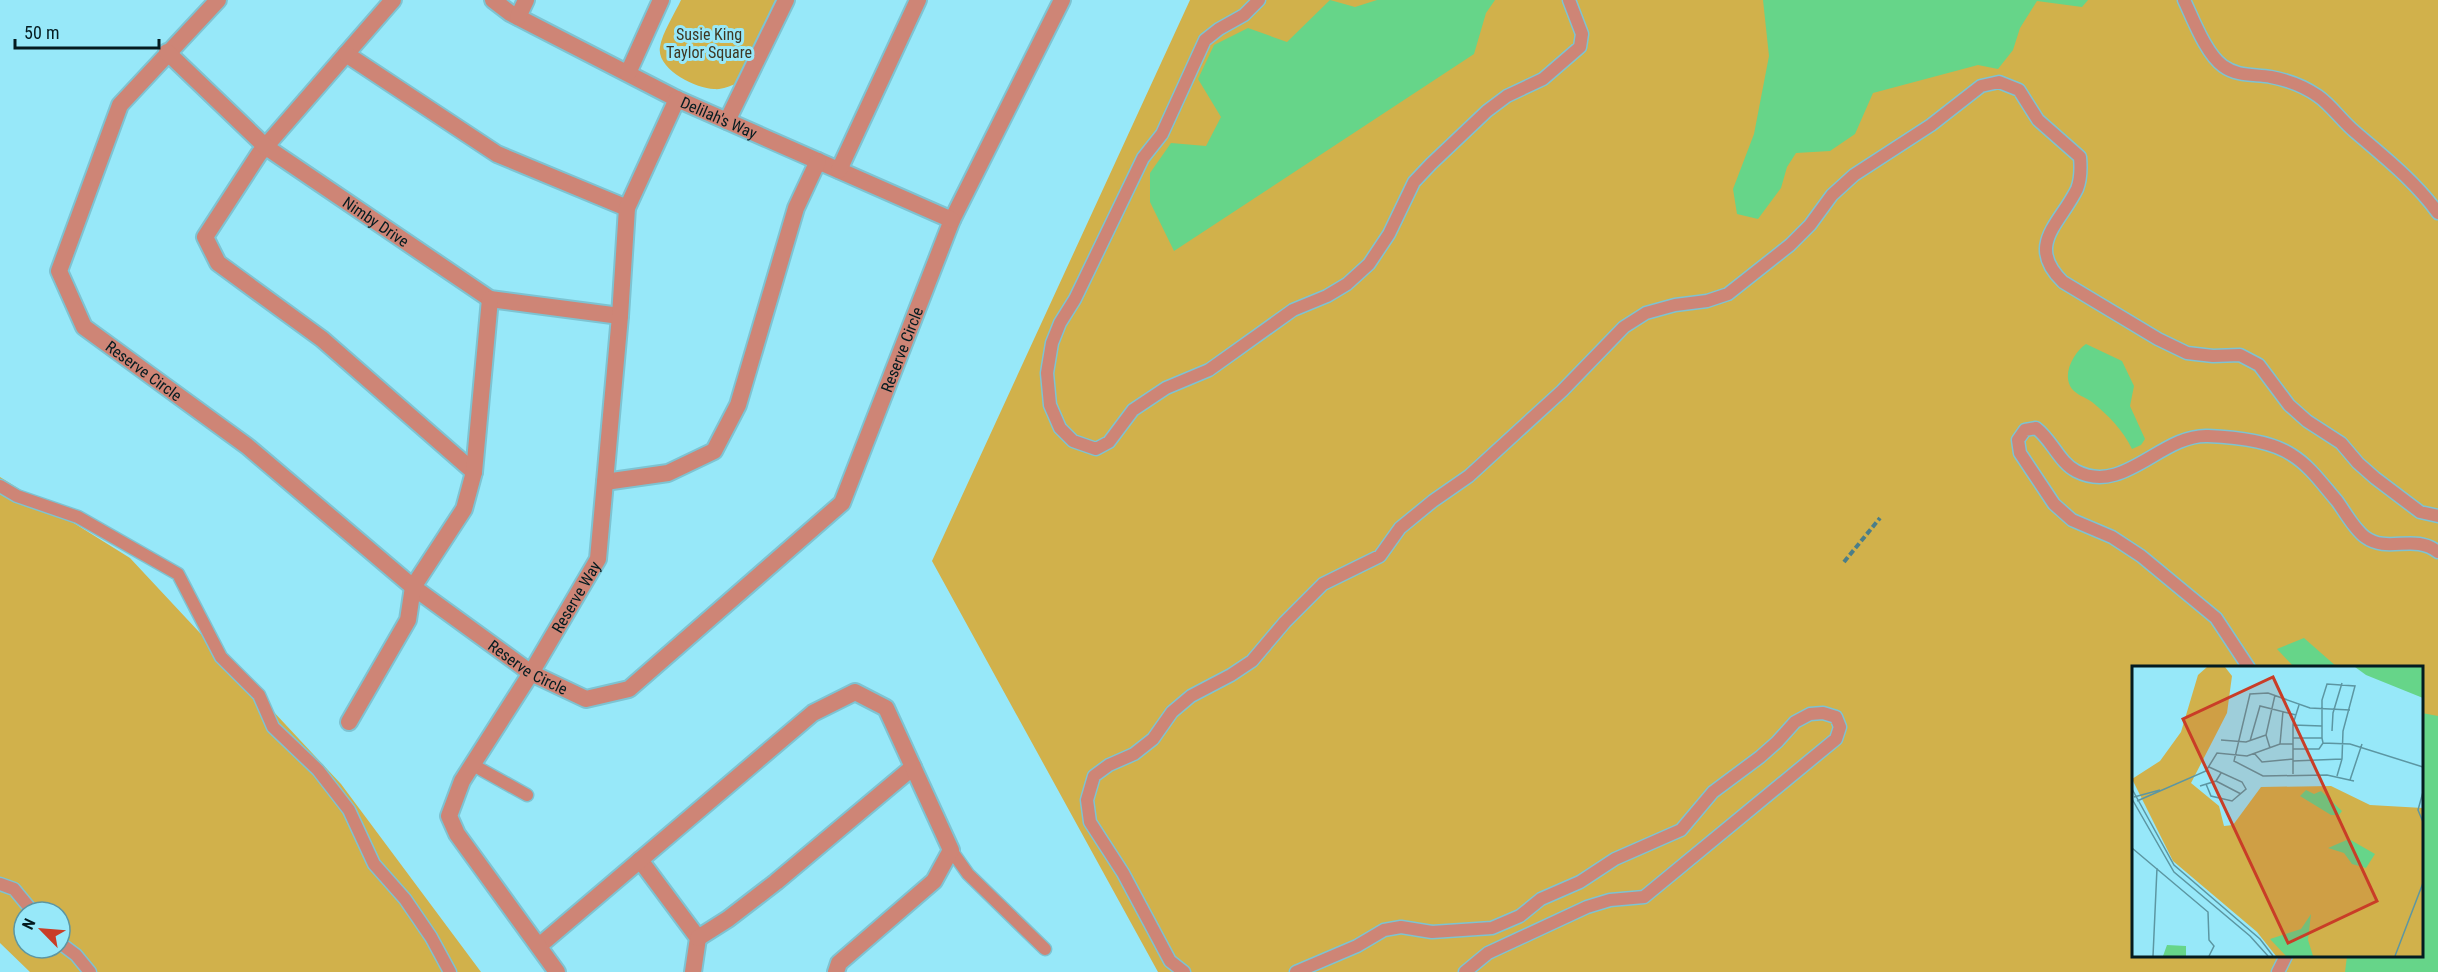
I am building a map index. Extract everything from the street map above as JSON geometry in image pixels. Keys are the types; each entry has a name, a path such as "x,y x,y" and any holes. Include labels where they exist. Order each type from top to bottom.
{"street":[{"name":"Reserve Circle","path":"218,0 167,52 120,105 59,271 84,327 247,446 413,587 531,673 586,699 629,689 842,503 952,220 1062,0"},
{"path":"393,0 266,147 205,237 218,263 322,339 474,472"},
{"name":"Delilah's Way","path":"493,0 518,17 677,99 952,220"},
{"path":"518,17 526,0"},
{"path":"628,74 661,0"},
{"path":"727,121 786,0"},
{"path":"839,170 918,0"},
{"name":"Nimby Drive","path":"167,52 266,147 490,299 620,316"},
{"path":"346,54 497,154 627,208"},
{"name":"Reserve Way","path":"557,972 457,834 450,816 462,781 531,673 598,559 620,316 627,208 677,99"},
{"path":"605,482 668,473 714,451 738,405 796,208 818,161"},
{"path":"349,722 408,620 413,587 464,509 474,472 490,299"},
{"path":"539,946 813,713 855,692 886,708 951,850 934,881 839,963 836,972"},
{"path":"698,938 768,888 913,767"},
{"path":"640,860 698,938 693,972"}],"lane":[{"path":"1259,0 1244,15 1205,40 1162,134 1143,158 1075,299 1060,323 1052,343 1047,373 1050,405 1060,428 1073,441 1096,449 1109,442 1133,410 1166,388 1209,370 1293,310 1327,296 1347,284 1369,264 1389,234 1414,182 1431,164 1487,111 1507,96 1543,79 1580,47 1582,34 1569,0"},
{"path":"2184,0 2210,50 2222,66 2238,74 2272,77 2293,83 2318,96 2352,130 2394,164 2438,213"},
{"path":"1184,972 1170,961 1124,873 1090,822 1086,800 1094,776 1109,765 1134,754 1153,739 1172,712 1191,696 1252,661 1285,622 1323,584 1380,556 1400,528 1468,476 1562,391 1624,327 1646,313 1675,305 1707,301 1728,294 1790,245 1810,225 1832,195 1854,175 1931,125 1980,86 2000,82 2019,90 2038,120 2080,157 2081,172 2077,188 2049,233 2046,254 2050,270 2158,339 2187,353 2213,356 2240,355 2259,365 2289,405 2307,421 2341,443 2375,478 2420,512 2438,516"},
{"path":"2248,666 2216,618 2141,556 2112,537 2072,520 2054,504 2020,453 2018,440 2025,430 2036,428 2047,436 2074,470 2093,477 2111,477 2190,439 2206,436 2272,445 2292,455 2316,476 2364,537 2381,545 2408,542 2428,545 2438,552"},
{"path":"0,486 17,496 78,517 178,574 221,657 259,694 273,727 318,770 349,810 374,864 405,899 431,937 450,972"},
{"path":"1296,972 1357,946 1384,930 1401,927 1432,932 1492,928 1520,916 1541,899 1580,882 1615,859 1681,830 1713,792 1760,757 1795,722 1810,714 1823,713 1836,717 1840,727 1836,739 1644,897 1610,900 1587,907 1488,952 1465,972"},
{"path":"473,765 527,795"},
{"path":"951,850 968,873 1045,949"},
{"path":"0,884 14,889 23,900"},
{"path":"72,952 90,972"},
{"path":"2278,972 2286,957"}],"path":[{"path":"1844,562 1880,519"}],"green space":[{"name":"Susie King Taylor Square","path":"681,0 778,0 736,84 717,89 697,86 679,76 664,63 660,55 661,41"},
{"path":"1190,0 2438,0 2438,972 1158,972 932,561"},
{"path":"0,477 130,558 341,784 481,972 30,972 18,960 72,960 72,900 12,900 12,955 0,943"}],"shaded area":[{"path":"1330,0 1355,7 1377,0 1495,0 1486,13 1474,54 1174,251 1150,202 1150,173 1171,143 1206,146 1221,117 1198,79 1214,45 1248,28 1287,42"},
{"path":"1763,0 2088,0 2082,7 2037,1 2020,28 2013,50 1998,69 1978,65 1873,93 1855,134 1830,151 1796,153 1787,167 1781,188 1758,219 1737,214 1733,189 1754,134 1769,56"},
{"path":"2086,344 2122,361 2134,386 2130,406 2145,439 2141,445 2132,449 2120,429 2109,418 2092,402 2072,389 2068,377 2070,364 2077,352"},
{"path":"2304,638 2336,666 2293,666 2277,649"},
{"path":"2423,713 2438,716 2438,972 2345,972 2347,957 2423,957"}]}
